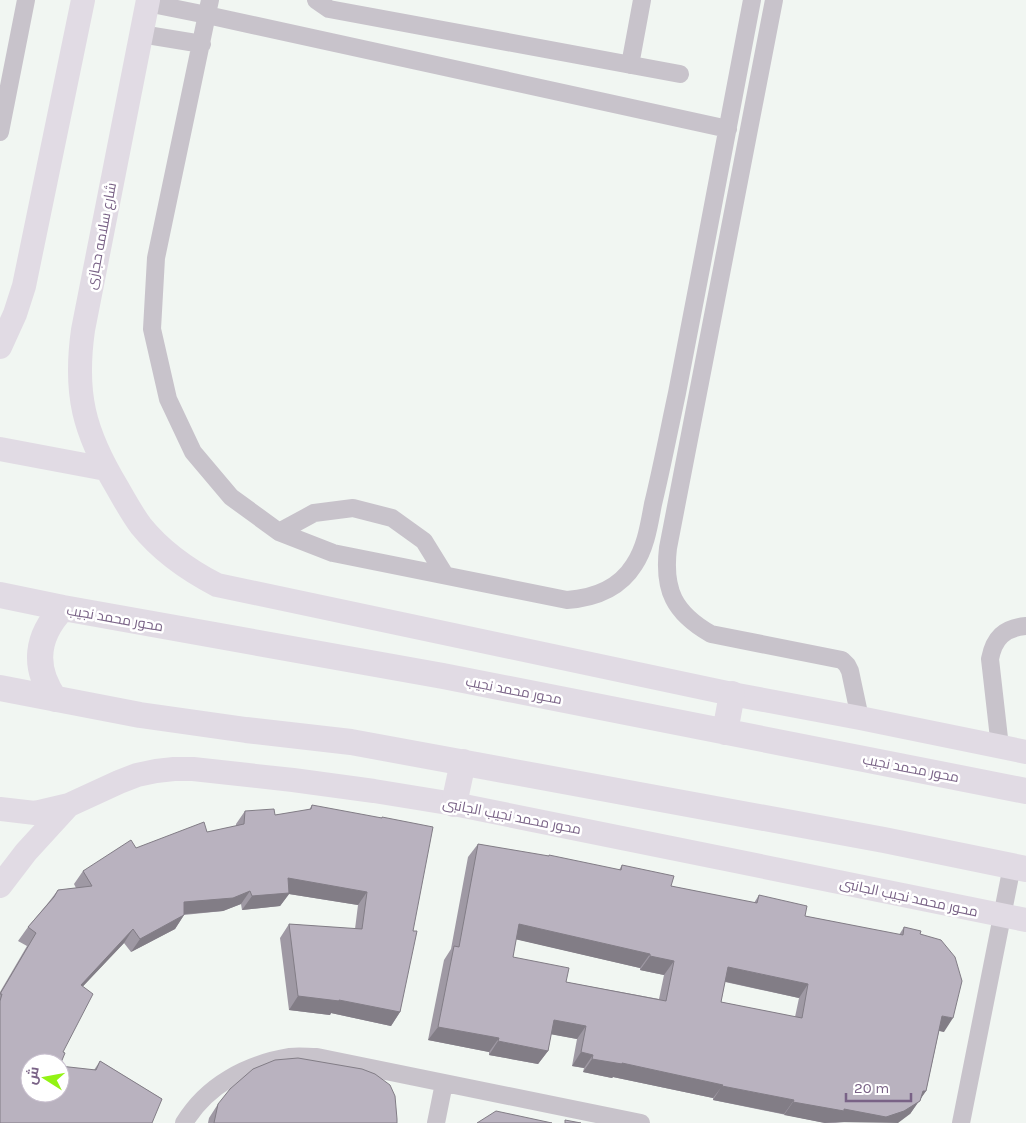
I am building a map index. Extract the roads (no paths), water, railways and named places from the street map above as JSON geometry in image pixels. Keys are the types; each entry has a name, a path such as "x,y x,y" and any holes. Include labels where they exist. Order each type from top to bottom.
{"main road":[{"name":"محور محمد نجيب","path":"0,595 443,676 1026,791"},
{"path":"55,699 43,678 40,652 47,628 63,608"},
{"path":"0,688 140,715 351,742 884,840 1019,867"},
{"path":"725,732 732,694"},
{"path":"454,804 463,762"}],"street":[{"path":"0,132 26,0"},
{"path":"0,347 15,314 24,286 83,0"},
{"path":"316,0 329,9 680,74"},
{"path":"630,64 642,0"},
{"path":"209,8 156,258 152,329 168,399 193,452 231,497 279,532 333,552 567,600 597,595 623,579 641,552 646,536 664,460 752,0"},
{"path":"774,0 668,548 666,566 668,583 674,599 683,614 711,634 842,660 850,671 860,718"},
{"path":"147,2 209,8 728,129"},
{"name":"شارع سلامه حجازى","path":"106,469 94,445 84,413 80,392 80,351 147,2"},
{"path":"141,34 202,44"},
{"path":"0,449 106,469 128,507 158,544 195,574 217,585 732,694 1026,752"},
{"path":"279,532 314,513 353,508 392,518 424,541 445,575"},
{"path":"1000,747 990,660 992,650 995,642 1001,635 1009,630 1026,626"},
{"name":"محور محمد نجيب الجانبى","path":"0,809 35,813 69,805 137,775 156,771 184,769 212,770 374,791 454,804 1026,920"},
{"path":"0,886 26,852 69,805"},
{"path":"962,1123 1002,916 1019,867"},
{"path":"184,1123 209,1092 234,1075 262,1063 292,1057 317,1057 641,1123"},
{"path":"436,1123 444,1083"}]}
